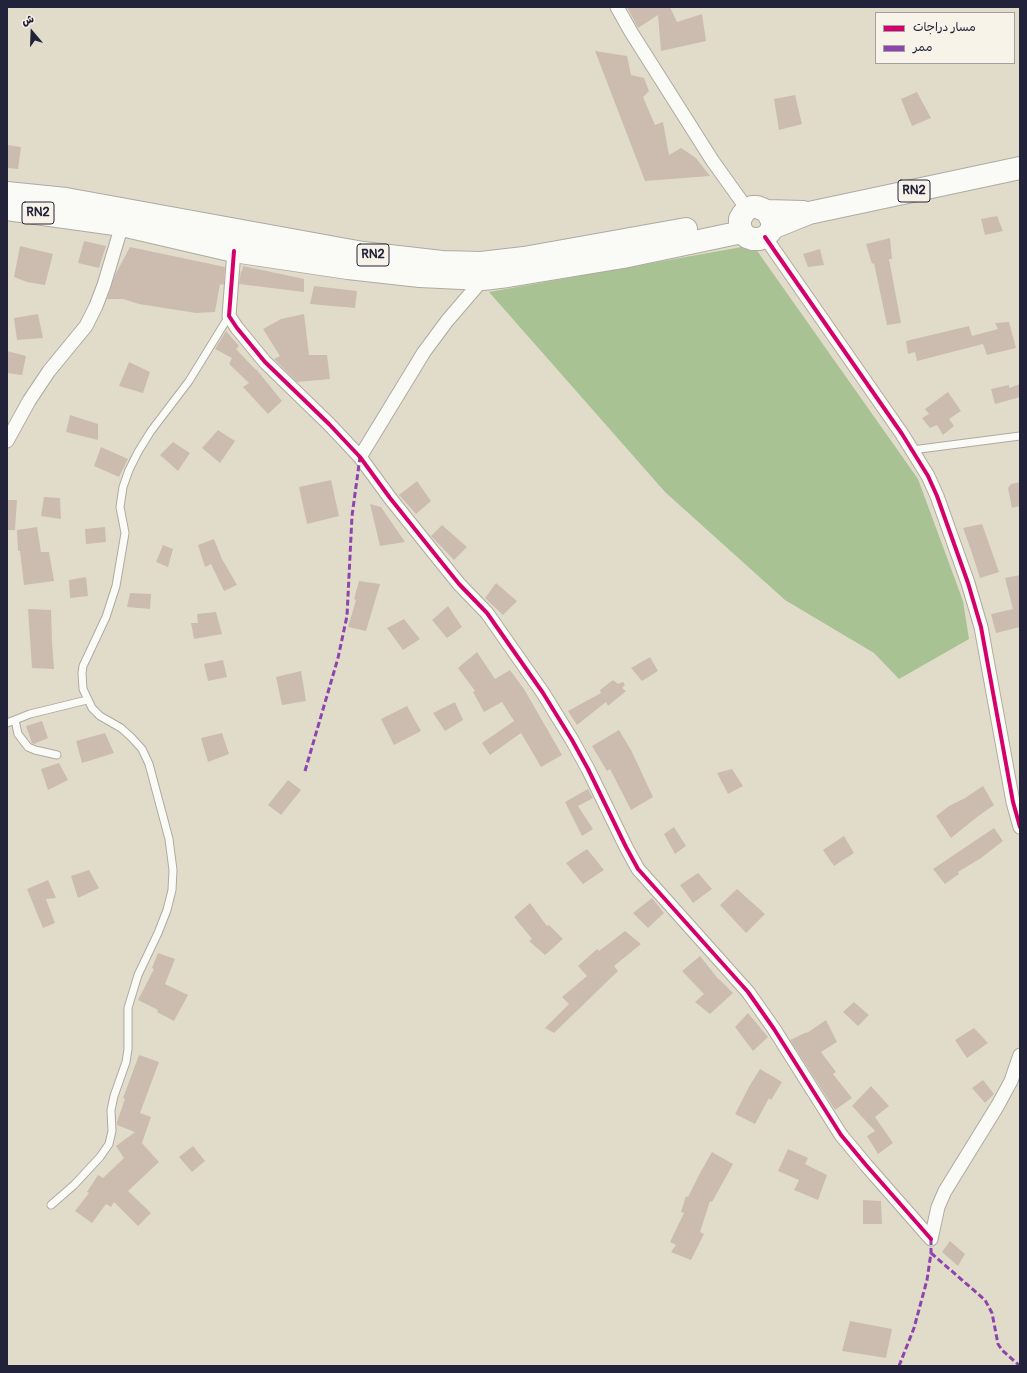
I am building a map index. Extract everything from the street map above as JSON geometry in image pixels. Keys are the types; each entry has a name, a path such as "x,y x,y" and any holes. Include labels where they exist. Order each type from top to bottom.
{"highway":[{"name":"RN2","path":"7,194 66,199 363,254 442,262 481,263 524,258 756,223 1020,168"},
{"name":"RN2","path":"7,210 122,225 234,251 348,268 420,276 483,279 622,257 756,223"}],"street":[{"path":"618,7 635,39 712,160 912,450 928,476 937,496 968,583 981,627 1011,788 1020,827"},
{"path":"7,441 29,401 49,371 86,326 104,285 122,225"},
{"path":"234,251 229,316 265,362 303,401 329,424 360,457 395,504 459,584 487,613 543,693 572,740 638,869 748,992 774,1029 841,1135 931,1239 938,1207 945,1191 998,1106 1011,1081 1020,1055"},
{"path":"360,457 424,352 447,321 483,279"}],"lane":[{"path":"51,1205 74,1185 100,1157 109,1144 112,1131 111,1110 114,1096 126,1062 128,1049 128,1008 138,975 167,910 172,890 169,840 149,764 142,750 131,737 116,725 100,716 92,708 82,689 82,673 106,617 116,586 126,533 120,507 123,487 129,470 151,431 189,381 229,316"},
{"path":"912,450 1020,436"},
{"path":"7,723 30,714 87,700"},
{"path":"15,720 18,734 28,748 58,755"}],"green space":[{"path":"753,245 918,479 963,601 969,639 899,679 874,653 785,600 665,492 489,292"}],"building":[{"path":"627,7 670,7 677,22 702,14 706,41 661,51 658,15 638,28"},
{"path":"595,51 627,56 631,75 644,78 649,91 643,97 655,125 663,122 669,155 681,148 696,158 710,176 645,181"},
{"path":"917,92 931,118 912,126 901,99"},
{"path":"795,95 802,124 779,130 774,99"},
{"path":"7,145 21,147 18,169 7,168"},
{"path":"997,216 1003,231 985,235 981,219"},
{"path":"890,238 892,259 889,259 901,323 887,325 874,263 872,264 866,244"},
{"path":"84,241 106,246 99,268 78,263"},
{"path":"20,246 53,254 45,285 27,282 14,277"},
{"path":"130,247 225,267 224,283 223,285 220,284 215,312 196,313 139,304 123,299 107,299 115,275"},
{"path":"820,249 824,265 808,267 803,254"},
{"path":"243,266 304,279 304,292 239,284"},
{"path":"314,286 357,291 355,308 310,304"},
{"path":"38,314 43,338 17,340 14,318"},
{"path":"304,314 309,355 327,355 330,379 297,382 274,359 280,356 263,329 281,319"},
{"path":"1009,322 1016,348 987,355 983,344 917,361 915,352 908,354 906,341 969,326 972,336 998,329 995,323"},
{"path":"226,331 239,346 236,349 256,369 282,401 268,414 243,387 249,383 229,364 232,358 215,349"},
{"path":"7,351 26,356 22,375 7,373"},
{"path":"129,362 150,372 143,393 119,386"},
{"path":"1020,384 1020,397 995,404 991,389 1009,385 1009,388"},
{"path":"948,392 961,411 949,419 954,426 943,435 937,425 930,428 922,418 929,414 925,409"},
{"path":"70,415 98,424 98,440 66,432"},
{"path":"218,430 235,441 220,463 202,448"},
{"path":"173,442 190,453 178,471 160,455"},
{"path":"101,447 128,459 119,477 94,466"},
{"path":"331,480 339,516 307,524 299,487"},
{"path":"417,481 431,501 416,514 399,495"},
{"path":"1020,482 1020,506 1012,508 1008,488 1011,484"},
{"path":"44,497 60,498 61,519 41,516"},
{"path":"7,500 17,500 15,530 7,530"},
{"path":"370,504 381,507 405,542 380,546"},
{"path":"982,524 999,572 980,578 963,528"},
{"path":"442,525 467,547 454,560 431,536"},
{"path":"37,527 41,552 49,552 54,581 24,585 20,551 18,551 17,530"},
{"path":"105,527 106,542 86,544 85,529"},
{"path":"214,539 222,559 237,585 224,591 211,564 205,567 198,545"},
{"path":"163,545 173,549 168,567 156,562"},
{"path":"1020,575 1020,627 996,633 991,614 1013,609 1005,578"},
{"path":"86,577 88,596 70,598 69,580"},
{"path":"359,581 380,584 366,631 348,627 356,600 354,599"},
{"path":"496,583 517,601 503,615 485,598"},
{"path":"130,593 151,594 150,609 127,607"},
{"path":"448,606 462,627 447,638 432,620"},
{"path":"28,609 51,610 54,669 32,668"},
{"path":"216,612 222,634 194,639 191,623 198,623 197,614"},
{"path":"404,619 420,639 403,650 387,628"},
{"path":"477,652 495,679 510,670 524,689 562,755 541,767 521,733 490,755 482,743 514,721 502,702 484,712 473,692 475,691 458,668"},
{"path":"650,657 658,671 642,681 631,668"},
{"path":"223,660 227,677 208,681 204,664"},
{"path":"301,671 306,701 282,705 276,677"},
{"path":"613,680 618,684 623,682 625,685 622,688 626,691 608,706 606,702 577,725 568,711 601,693 600,690"},
{"path":"455,702 463,720 445,731 433,713"},
{"path":"407,706 421,731 394,745 381,719"},
{"path":"42,721 48,738 34,744 32,743 26,726"},
{"path":"619,730 632,752 653,797 631,810 610,769 607,771 592,746"},
{"path":"105,733 114,753 82,763 76,741"},
{"path":"222,733 229,754 208,762 201,738"},
{"path":"59,763 68,780 48,790 41,769"},
{"path":"732,769 743,786 728,794 717,773"},
{"path":"288,780 301,790 281,815 268,805"},
{"path":"983,786 994,805 951,838 936,816 949,806 965,798"},
{"path":"588,789 593,798 578,806 593,829 582,836 565,802"},
{"path":"674,827 686,846 675,854 664,834"},
{"path":"994,828 1003,841 981,858 958,872 959,874 945,884 933,869"},
{"path":"844,836 854,853 834,866 823,850"},
{"path":"587,849 604,870 583,884 566,863"},
{"path":"89,870 99,888 78,898 71,876"},
{"path":"698,873 712,889 693,903 680,885"},
{"path":"48,880 56,898 46,899 55,923 43,928 27,889"},
{"path":"737,889 765,914 746,933 720,905"},
{"path":"652,898 664,913 648,928 633,913"},
{"path":"530,903 547,926 549,925 563,939 545,955 529,941 532,939 514,917"},
{"path":"625,931 641,944 614,966 618,971 554,1033 545,1028 569,1004 562,997 587,976 578,966 597,949 599,951"},
{"path":"158,953 175,959 165,984 188,995 174,1021 157,1012 158,1010 138,1000 154,969 152,968"},
{"path":"700,956 719,980 733,993 710,1014 695,1002 704,994 682,971"},
{"path":"854,1002 869,1015 858,1026 843,1012"},
{"path":"748,1013 768,1037 753,1051 735,1027"},
{"path":"826,1020 837,1042 821,1052 836,1072 833,1074 852,1098 835,1110 790,1040 807,1033"},
{"path":"974,1028 988,1043 967,1058 955,1040"},
{"path":"139,1055 159,1062 140,1113 151,1117 142,1143 159,1162 128,1191 151,1213 138,1226 114,1202 111,1207 106,1204 92,1223 75,1211 89,1193 87,1192 98,1175 103,1178 124,1158 116,1146 135,1132 117,1125 117,1122 125,1099 123,1098"},
{"path":"760,1069 782,1082 771,1100 769,1098 755,1124 735,1114"},
{"path":"983,1080 994,1094 985,1103 972,1088"},
{"path":"871,1086 889,1106 875,1117 893,1143 878,1154 867,1136 875,1131 852,1106"},
{"path":"193,1146 205,1161 192,1172 179,1157"},
{"path":"788,1149 808,1158 805,1164 827,1175 818,1200 794,1190 799,1180 778,1171"},
{"path":"712,1152 733,1164 712,1202 710,1201 700,1232 704,1234 691,1260 671,1252 676,1245 670,1242 684,1213 681,1212 686,1196 688,1197"},
{"path":"863,1200 881,1201 882,1224 863,1224"},
{"path":"950,1241 965,1254 958,1266 942,1252"},
{"path":"850,1321 892,1329 886,1358 842,1351"}],"marked path":[{"path":"305,771 338,658 347,616 352,516 360,457"},
{"path":"899,1366 914,1328 927,1280 931,1253 931,1239"},
{"path":"931,1253 985,1300 992,1313 998,1344 1002,1350 1020,1366"}],"cycle path":[{"path":"765,237 902,434 928,476 937,496 968,583 981,627 1013,802 1020,827"},
{"path":"234,251 229,316 237,328 265,362 329,424 360,457 390,498 459,584 487,613 543,693 572,740 638,869 748,992 774,1029 841,1135 931,1239"}]}
